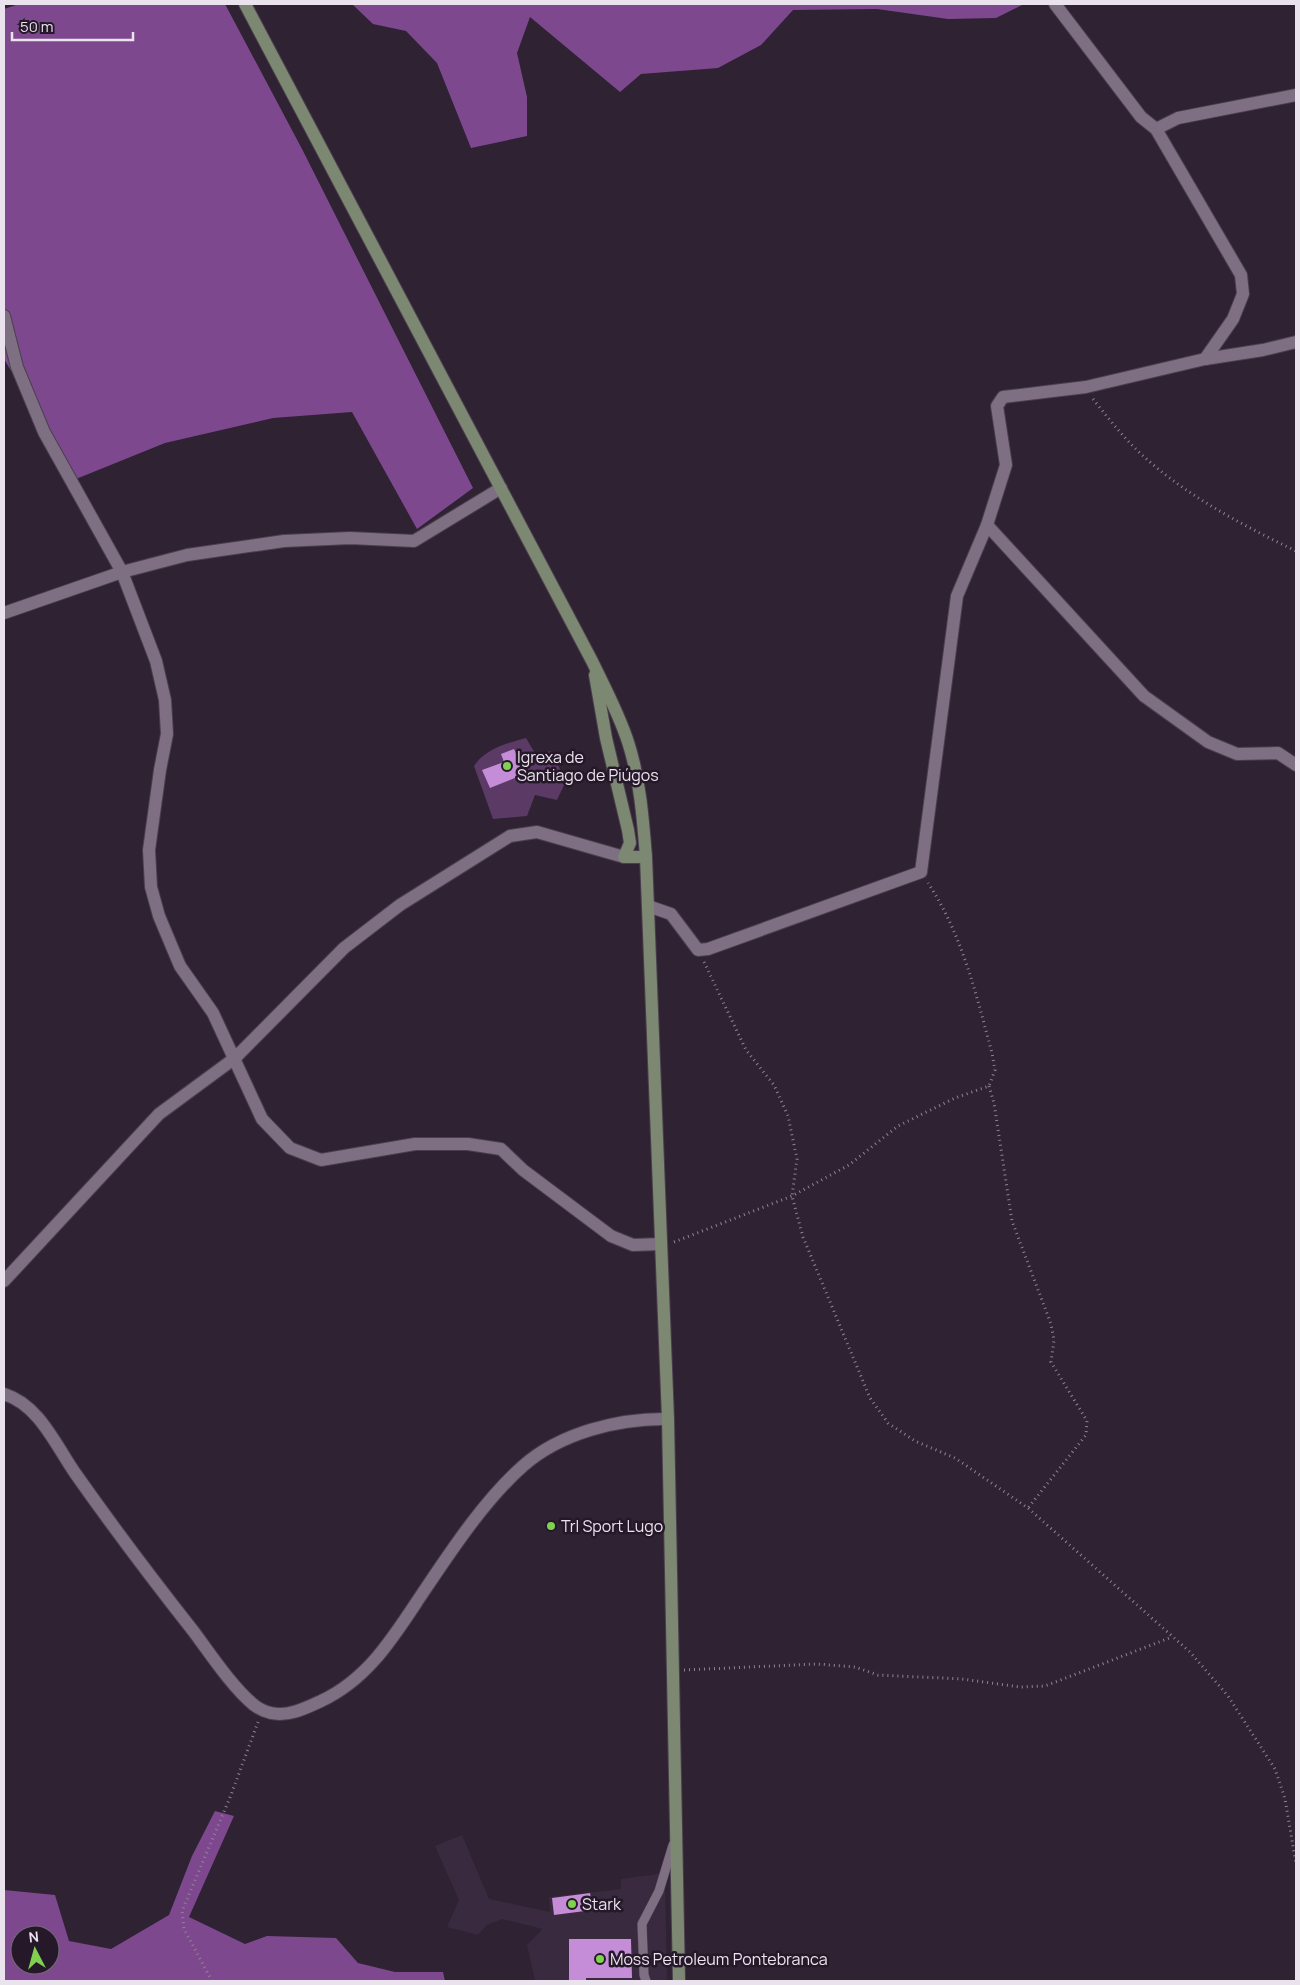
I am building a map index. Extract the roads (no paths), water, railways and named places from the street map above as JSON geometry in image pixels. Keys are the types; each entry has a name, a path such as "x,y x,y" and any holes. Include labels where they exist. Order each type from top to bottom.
{"main road":[{"path":"245,4 592,661 612,701 628,742 637,781 646,857 668,1419 679,1981"},
{"path":"592,661 606,738 628,830 630,843 624,856 646,857"}],"street":[{"path":"1055,4 1140,117 1156,129 1241,275 1243,294 1233,319 1205,359"},
{"path":"1156,129 1178,118 1296,95"},
{"path":"4,316 17,367 44,432 122,572 156,661 165,700 167,734 149,850 151,887 159,916 180,966 213,1013 262,1119 290,1148 320,1160 415,1144 468,1144 501,1149 523,1170 610,1236 632,1244 661,1244"},
{"path":"648,906 671,914 698,950 732,942 921,872 957,596 987,525 1006,465 997,406 1003,397 1087,387 1205,359 1262,350 1296,342"},
{"path":"4,613 122,572 187,555 284,541 350,538 414,541 501,488"},
{"path":"987,525 1144,696 1208,742 1238,754 1278,754 1296,765"},
{"path":"4,1281 159,1114 235,1058 344,948 400,906 510,836 537,832 624,856"},
{"path":"4,1394 15,1398 38,1417 96,1502 221,1668 255,1706 273,1714 300,1711 331,1696 362,1675 387,1647 436,1574 482,1511 523,1466 557,1444 602,1427 640,1419 668,1419"}],"lane":[{"path":"646,1981 644,1975 642,1924 659,1891 677,1833"}],"place":[{"name":"Igrexa de Santiago de Piúgos","path":"507,766"},
{"name":"Trl Sport Lugo","path":"551,1526"},
{"name":"Stark","path":"572,1904"},
{"name":"Moss Petroleum Pontebranca","path":"600,1959"}]}
